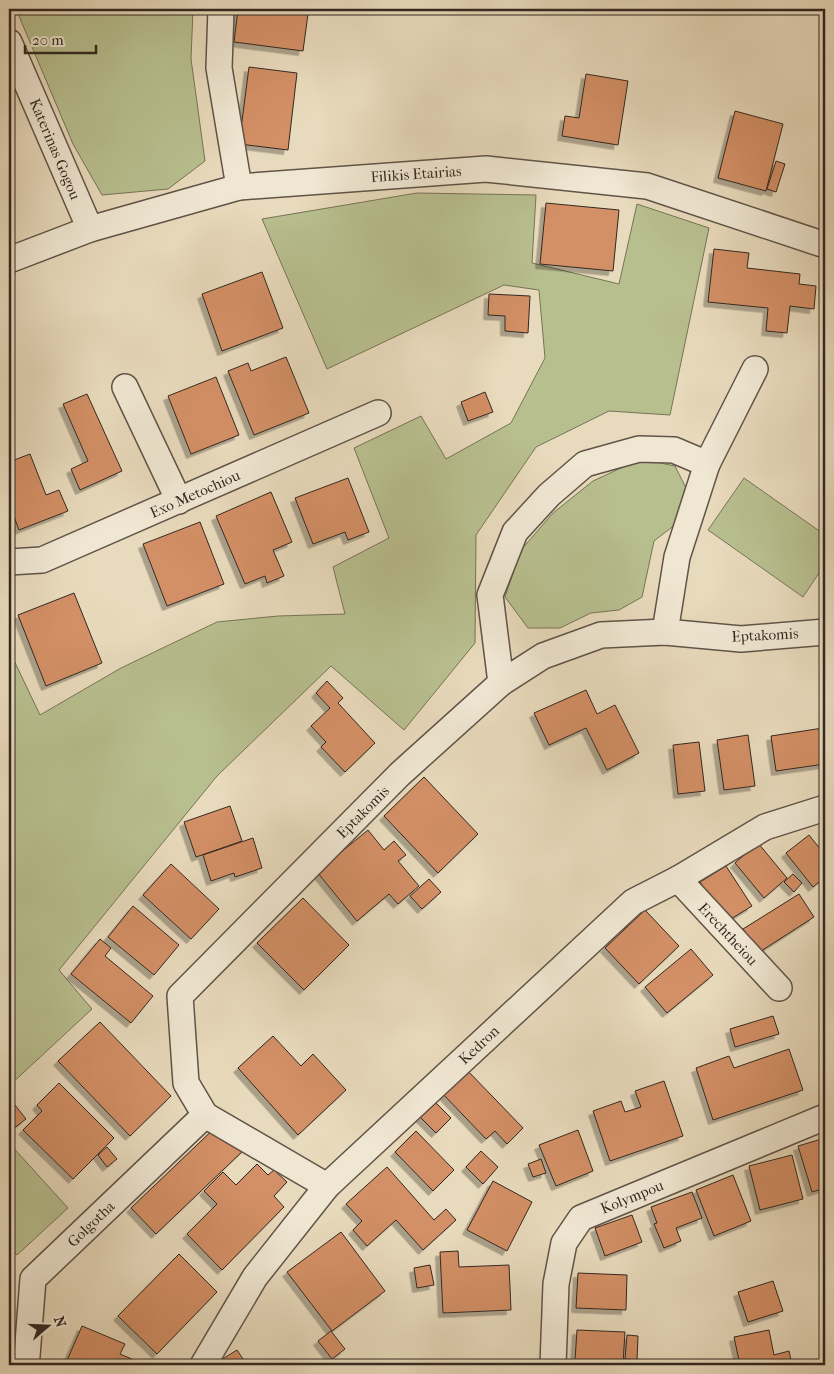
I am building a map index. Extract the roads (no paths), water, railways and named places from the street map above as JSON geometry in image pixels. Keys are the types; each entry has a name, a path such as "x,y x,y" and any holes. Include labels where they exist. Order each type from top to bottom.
{"street":[{"path":"221,9 219,68 239,187"},
{"name":"Katerinas Gogou","path":"9,42 90,229"},
{"name":"Filikis Etairias","path":"9,260 90,229 239,187 486,168 647,186 825,244"},
{"path":"665,632 676,557 707,464 754,369"},
{"path":"125,387 179,501"},
{"name":"Exo Metochiou","path":"9,562 42,560 378,413"},
{"path":"501,683 490,595 515,532 549,495 585,464 639,449 674,450 707,464"},
{"name":"Eptakomis","path":"327,1186 205,1115 186,1083 180,996 400,774 501,683 543,656 601,635 665,632 741,639 825,632"},
{"name":"Kedron","path":"203,1365 255,1277 327,1186 633,902 678,879 765,826 825,808"},
{"name":"Erechtheiou","path":"678,879 779,988"},
{"name":"Golgotha","path":"27,1356 33,1279 205,1115"},
{"name":"Kolympou","path":"553,1365 556,1284 564,1243 581,1218 825,1118"}]}
